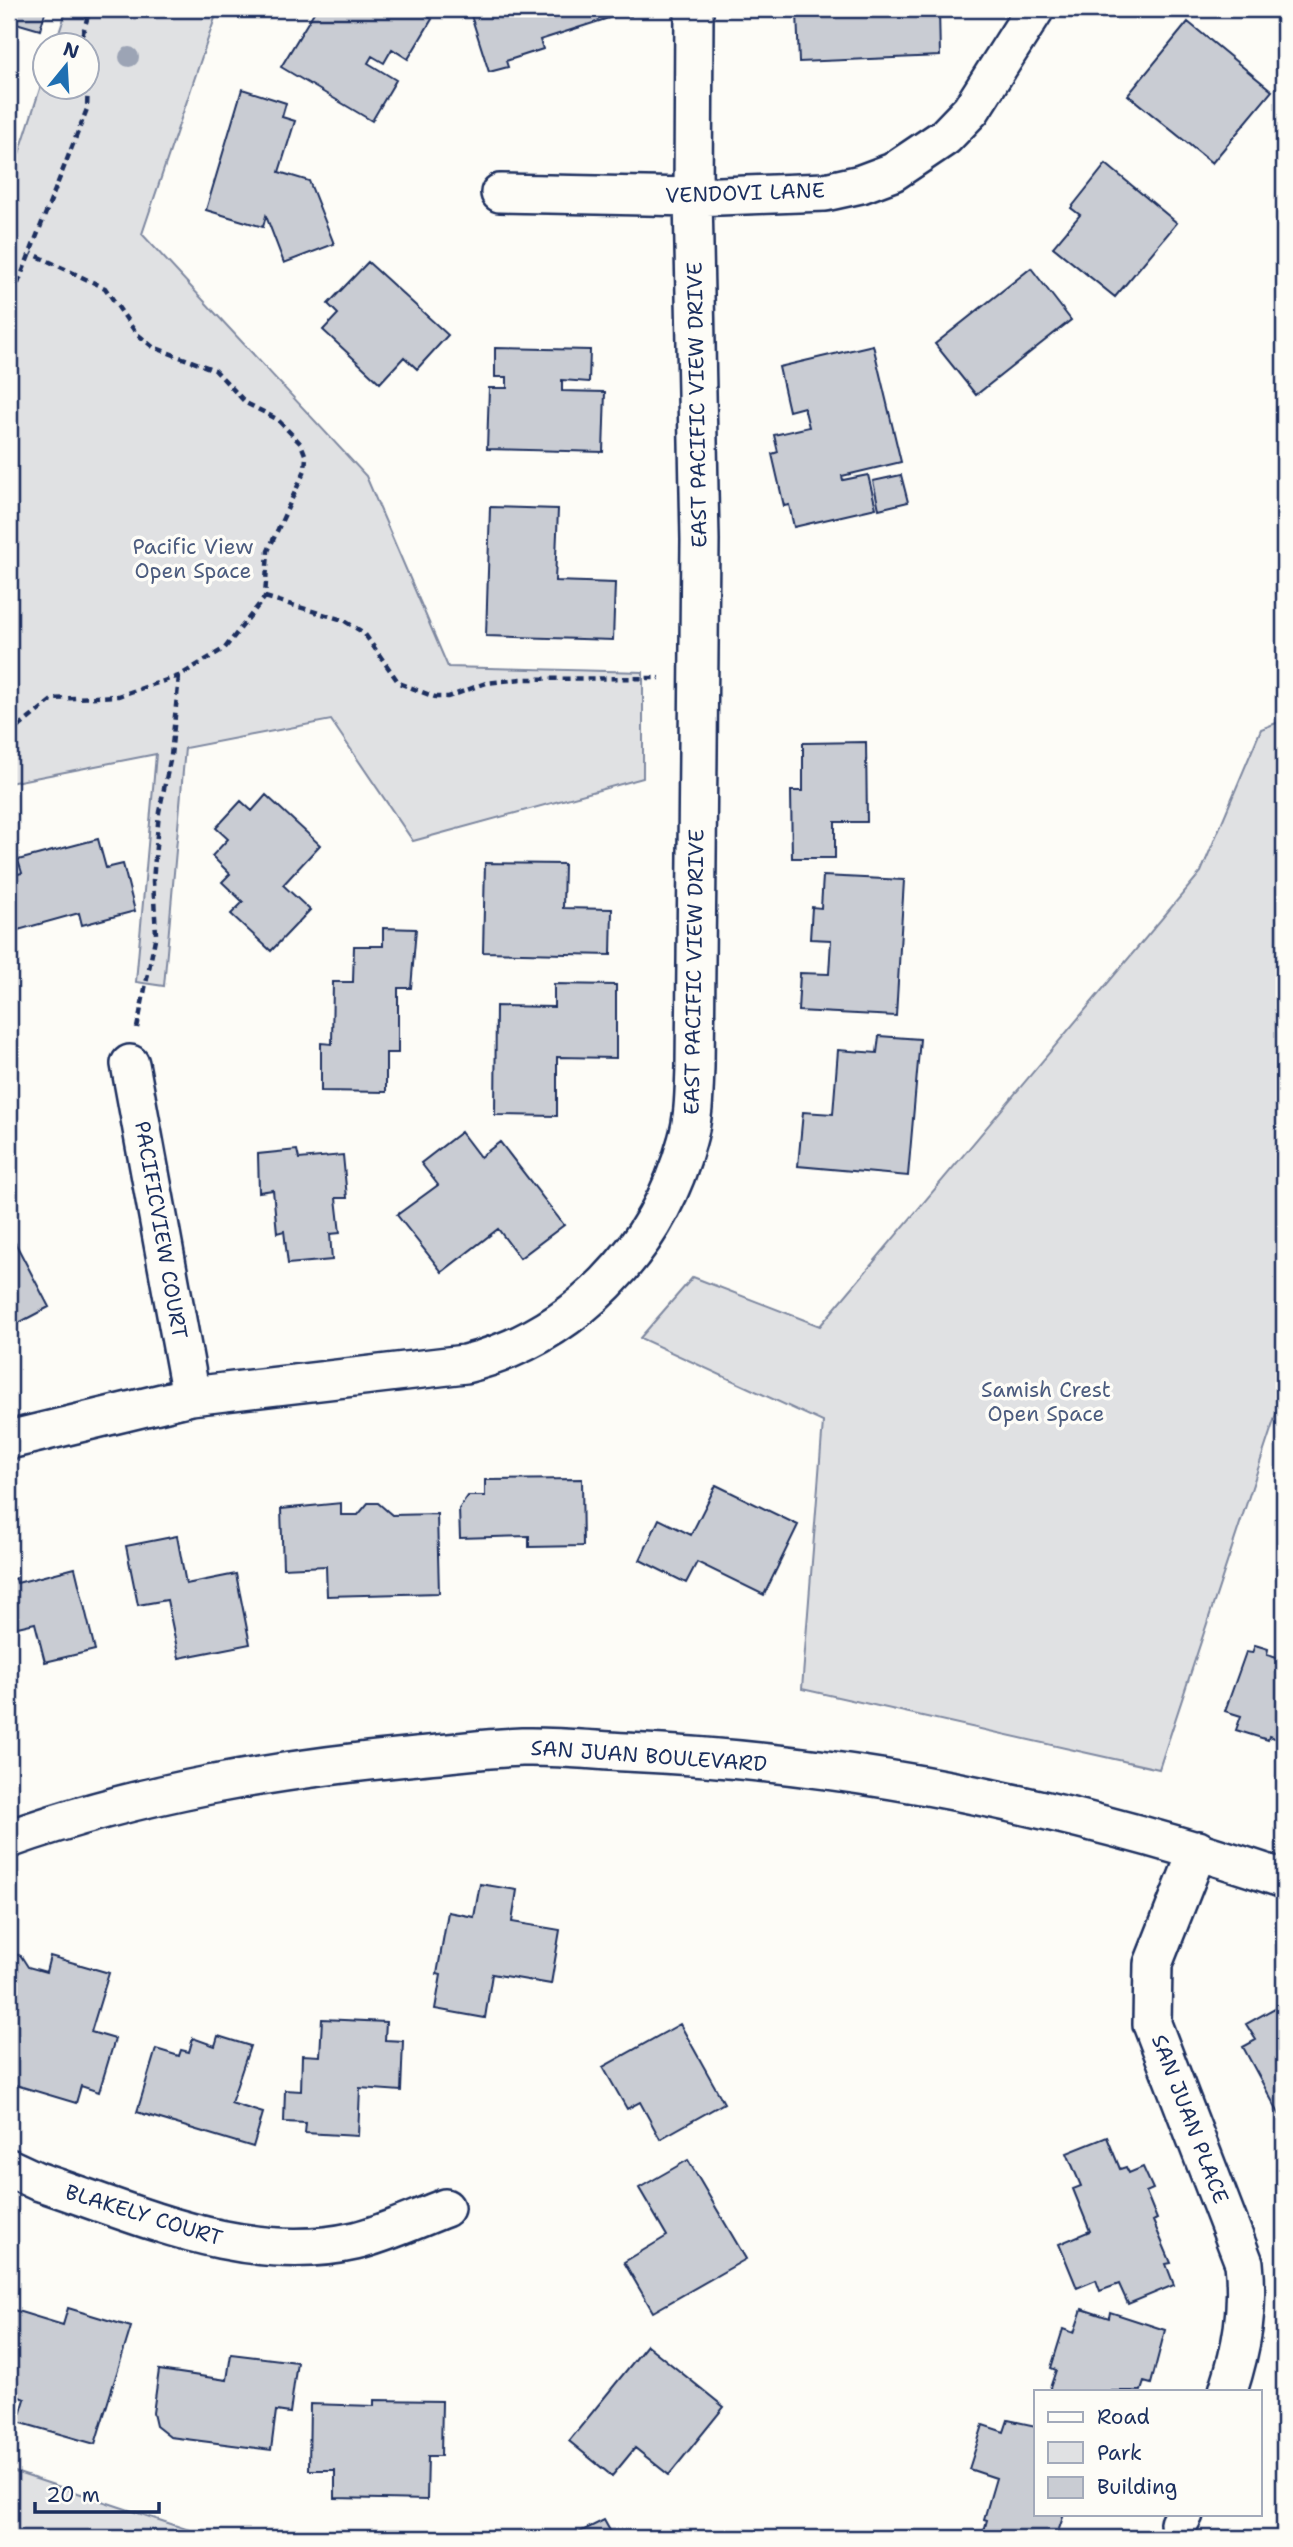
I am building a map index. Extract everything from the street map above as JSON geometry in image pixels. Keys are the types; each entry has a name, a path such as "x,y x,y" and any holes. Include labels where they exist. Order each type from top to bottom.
{"street":[{"name":"EAST PACIFIC VIEW DRIVE","path":"9,1440 191,1396 465,1364 490,1358 535,1337 574,1311 611,1281 643,1239 672,1186 688,1139 693,1103 699,678 693,197 694,9"},
{"name":"VENDOVI LANE","path":"500,193 693,197 825,192 862,184 893,172 945,137 971,110 1035,9"},
{"name":"PACIFICVIEW COURT","path":"130,1064 191,1396"},
{"name":"SAN JUAN BOULEVARD","path":"9,1839 49,1825 176,1791 314,1766 522,1747 702,1755 879,1777 1097,1821 1198,1850 1284,1879"},
{"name":"SAN JUAN PLACE","path":"1198,1850 1153,1964 1152,2024 1244,2263 1248,2296 1242,2341 1228,2390"},
{"name":"BLAKELY COURT","path":"9,2168 37,2181 215,2240 270,2247 355,2241 445,2208"}],"path":[{"path":"83,32 90,9"},
{"path":"9,306 87,109 87,102"},
{"path":"9,735 53,699 118,696 179,676 225,648 264,597 268,551 305,470 306,457 301,444 277,419 246,403 215,370 153,347 144,341 105,288 31,253"},
{"path":"264,597 343,620 354,626 363,633 391,673 406,688 435,697 448,696 486,683 522,679 699,678"},
{"path":"130,1064 156,934 153,881 159,811 172,756 179,676"}],"green space":[{"name":"Pacific View Open Space","path":"67,9 218,9 142,234 366,476 448,667 643,672 643,778 413,841 331,720 185,748 164,986 136,982 156,754 9,783 9,185 36,102 102,102 102,32 59,32"},
{"name":"Samish Crest Open Space","path":"1284,720 1284,1390 1159,1769 802,1689 823,1422 640,1338 693,1277 820,1326 1201,872 1261,729"},
{"path":"9,2470 213,2538 9,2538"}],"building":[{"path":"9,9 46,9 40,30 9,21"},
{"path":"316,9 415,9 432,19 408,59 392,49 384,63 372,56 368,63 396,80 372,121 281,67"},
{"path":"469,9 631,9 631,16 615,16 540,40 543,49 506,61 508,67 489,72"},
{"path":"939,9 940,56 799,62 797,12"},
{"path":"1188,22 1272,91 1212,163 1128,95"},
{"path":"242,89 286,103 282,117 295,121 279,172 309,181 334,244 284,263 266,216 263,227 206,210"},
{"path":"1106,164 1177,223 1115,297 1053,247 1080,215 1071,208"},
{"path":"368,262 448,335 417,369 404,357 380,383 323,330 338,314 328,304"},
{"path":"1031,268 1071,320 976,395 935,344"},
{"path":"873,345 901,462 842,476 843,480 868,475 876,508 794,527 789,505 784,506 772,454 778,452 774,435 809,427 804,407 789,411 779,367"},
{"path":"495,348 590,350 589,382 562,380 562,391 605,392 603,452 487,449 489,388 507,388 507,377 495,377"},
{"path":"901,475 908,502 879,509 873,481"},
{"path":"490,507 558,509 555,581 615,583 613,640 486,636"},
{"path":"866,742 867,822 835,822 835,858 792,858 791,791 803,791 803,743"},
{"path":"266,795 320,845 283,885 310,910 271,951 231,914 243,902 222,882 230,874 212,856 228,839 216,828 241,801 252,811"},
{"path":"98,839 106,868 123,864 135,911 82,925 79,913 11,932 9,876 22,873 18,860"},
{"path":"485,863 564,864 563,908 612,909 611,955 483,952"},
{"path":"823,876 904,880 896,1016 798,1011 800,973 829,974 831,940 810,939 812,907 821,908"},
{"path":"383,928 416,929 411,988 398,988 398,1053 386,1053 386,1092 321,1091 321,1043 332,1044 333,982 353,982 354,946 383,946"},
{"path":"554,984 616,985 616,1058 557,1057 557,1116 495,1115 496,1006 554,1007"},
{"path":"879,1036 920,1039 908,1176 798,1166 803,1112 833,1114 838,1050 877,1053"},
{"path":"9,1089 14,1090 9,1133"},
{"path":"461,1132 480,1157 500,1142 564,1225 520,1258 498,1229 442,1272 397,1215 438,1185 421,1163"},
{"path":"297,1150 299,1159 343,1155 347,1198 336,1198 340,1233 330,1234 332,1260 288,1264 284,1231 277,1233 273,1190 259,1192 258,1154"},
{"path":"9,1234 49,1307 9,1328"},
{"path":"582,1479 583,1546 529,1547 529,1536 460,1538 459,1509 468,1496 485,1496 485,1480"},
{"path":"716,1485 798,1525 764,1595 697,1562 686,1583 640,1560 659,1519 691,1535"},
{"path":"341,1503 341,1515 358,1515 368,1503 378,1503 392,1515 437,1514 439,1593 327,1596 326,1566 283,1568 281,1509"},
{"path":"177,1536 186,1584 236,1574 250,1644 179,1658 167,1600 138,1605 126,1546"},
{"path":"75,1568 95,1650 45,1662 35,1623 9,1629 9,1580 16,1578 17,1583"},
{"path":"1255,1645 1268,1649 1267,1655 1284,1660 1284,1741 1269,1736 1268,1740 1236,1730 1241,1716 1225,1711 1246,1652 1252,1653"},
{"path":"480,1884 517,1890 512,1922 560,1930 551,1984 492,1974 485,2018 435,2009 441,1975 437,1974 448,1912 474,1917"},
{"path":"13,1953 21,1956 28,1967 46,1972 50,1956 109,1973 91,2032 115,2039 99,2092 81,2086 76,2103 9,2083 9,1956"},
{"path":"1284,2003 1284,2123 1243,2047 1256,2040 1246,2024"},
{"path":"322,2019 386,2022 385,2040 403,2041 401,2091 360,2088 358,2136 305,2133 306,2123 284,2122 285,2090 301,2091 302,2055 320,2056"},
{"path":"680,2024 724,2103 660,2139 640,2102 627,2109 603,2067"},
{"path":"218,2036 250,2046 231,2103 263,2113 253,2147 137,2112 156,2049 179,2056 181,2050 189,2052 193,2038 215,2046"},
{"path":"1107,2137 1120,2169 1126,2167 1129,2173 1143,2167 1153,2189 1146,2192 1157,2219 1153,2221 1171,2263 1166,2264 1174,2285 1128,2304 1119,2284 1100,2291 1096,2280 1077,2288 1059,2244 1090,2231 1073,2189 1081,2186 1067,2153"},
{"path":"688,2160 746,2259 653,2312 624,2262 667,2236 639,2188"},
{"path":"68,2308 131,2327 95,2444 18,2422 25,2399 9,2393 9,2326 14,2310 63,2325"},
{"path":"1082,2309 1109,2318 1110,2312 1165,2330 1151,2384 1144,2382 1141,2390 1049,2390 1056,2370 1051,2368 1063,2329 1074,2333"},
{"path":"647,2345 724,2407 669,2475 635,2448 612,2476 569,2441"},
{"path":"231,2354 297,2362 290,2413 276,2411 271,2450 170,2437 156,2426 153,2413 159,2370 227,2380"},
{"path":"374,2400 442,2401 441,2456 428,2456 427,2500 335,2498 335,2470 309,2470 310,2404 374,2406"},
{"path":"1008,2420 1034,2426 1034,2516 1063,2516 1056,2538 1028,2533 1026,2538 982,2538 987,2520 984,2519 996,2478 969,2469 983,2425 1004,2432"},
{"path":"604,2520 614,2538 568,2538"}]}
